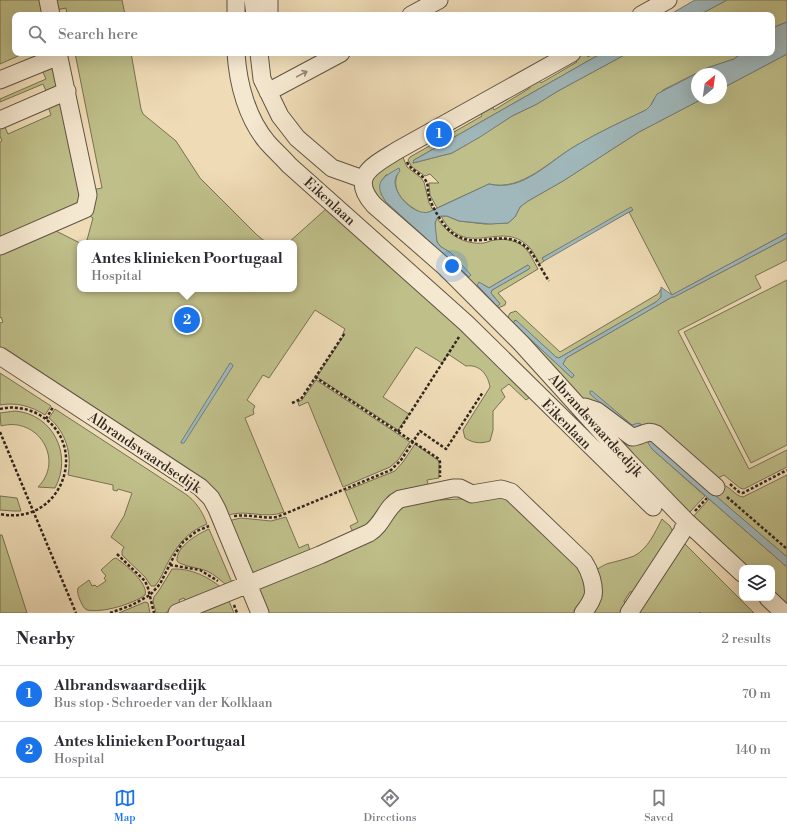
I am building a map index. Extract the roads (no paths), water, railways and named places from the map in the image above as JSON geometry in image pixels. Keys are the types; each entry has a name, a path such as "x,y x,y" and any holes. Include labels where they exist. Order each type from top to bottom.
{"street":[{"path":"48,0 50,12"},
{"path":"236,0 236,12"},
{"path":"253,0 255,12"},
{"path":"269,0 269,12"},
{"path":"416,12 438,0"},
{"path":"646,12 668,0"},
{"path":"0,80 54,56"},
{"path":"0,246 85,208 88,195 58,56"},
{"name":"Eikenlaan","path":"236,56 237,74 244,98 252,118 266,142 289,165 466,323 653,507"},
{"path":"260,56 265,86 280,116 297,138 332,168 363,179 370,168 402,148 567,56"},
{"path":"265,86 269,56"},
{"path":"265,86 334,56"},
{"path":"0,120 67,91"},
{"name":"Albrandswaardsedijk","path":"363,179 364,190 374,205 445,267 521,343 627,460 689,518 739,571"},
{"name":"Albrandswaardsedijk","path":"0,356 200,486 211,498 215,520 249,584 260,613"},
{"path":"581,408 590,408 597,411 632,437 636,437 646,432 653,432 710,493"},
{"path":"177,613 320,555 369,533 376,528 392,504 400,499 457,487 472,494 501,489 511,492 584,562 590,572 593,592 591,601 583,613"},
{"path":"629,613 682,532 689,518"},
{"path":"771,601 784,613"}],"water":[{"path":"695,0 727,0 705,12 674,12"},
{"path":"787,22 787,54 727,86 727,68 707,68 734,59 738,56 775,56 775,27"},
{"path":"597,56 622,56 537,104 512,116 452,153 413,163 414,160"},
{"path":"691,76 691,104 693,104 639,132 563,181 528,201 520,207 515,217 508,223 490,224 459,221 447,216 437,218 435,223 437,242 440,246 451,253 471,275 469,277 386,202 380,190 381,182 384,178 399,168 400,171 396,176 395,182 398,193 402,199 418,211 429,212 489,184 501,186 525,180 585,140 646,110 651,105 657,94"},
{"path":"631,207 633,210 544,261 542,258"},
{"path":"787,233 787,238 672,297 566,358 563,364 574,375 572,378 513,323 516,320 556,357 559,358 656,302 661,297 661,287 672,295"},
{"path":"528,265 530,267 529,269 492,290 491,293 500,304 498,306 477,285 479,282 489,288"},
{"path":"230,363 233,366 184,443 181,443 181,442"},
{"path":"590,391 592,391 632,425 638,423 641,424 635,429 630,428 590,394"},
{"path":"650,440 787,557 787,567 652,449 648,443"}],"place":[{"name":"Albrandswaardsedijk","path":"439,134"},
{"name":"Antes klinieken Poortugaal","path":"187,320"}]}
